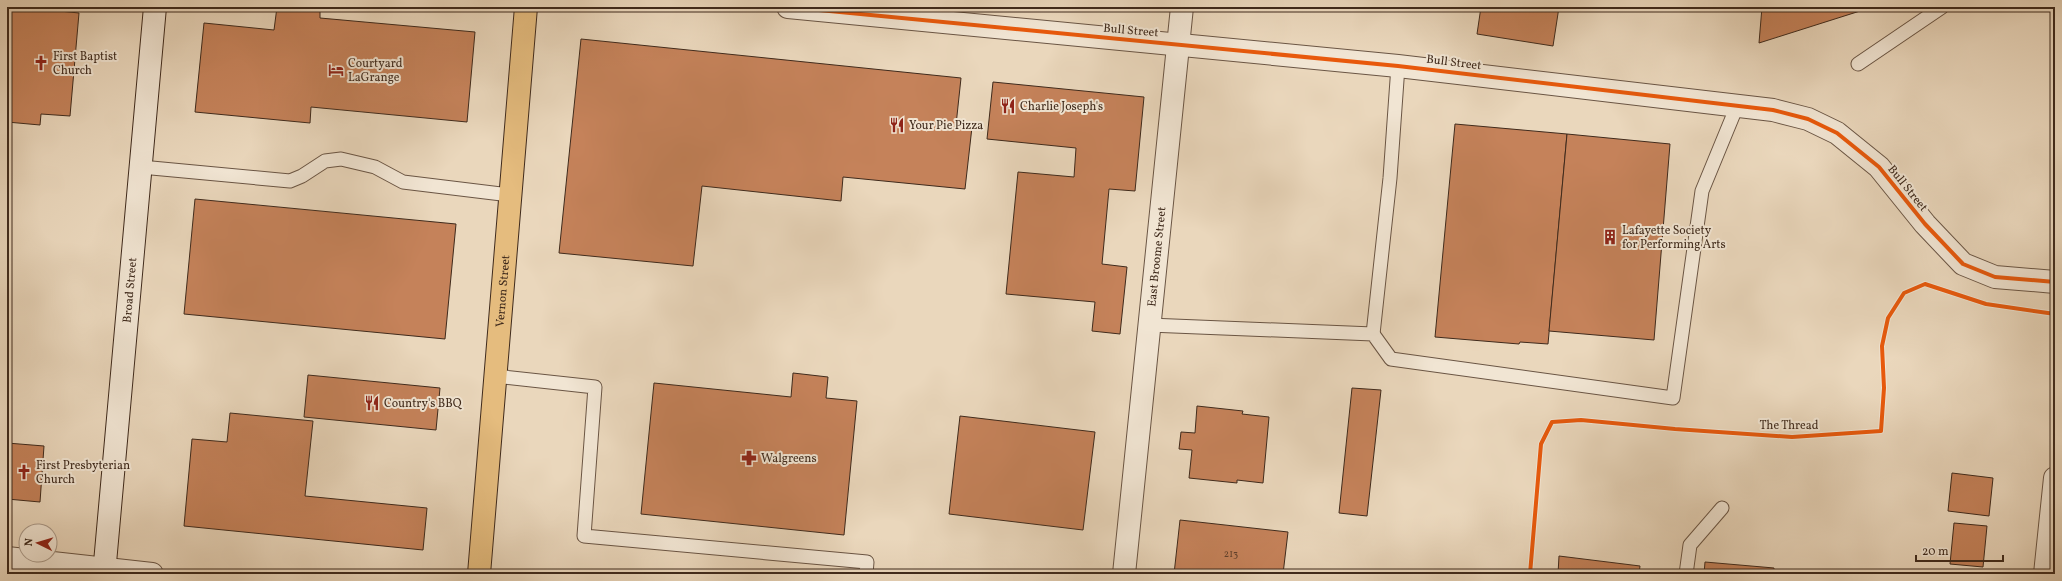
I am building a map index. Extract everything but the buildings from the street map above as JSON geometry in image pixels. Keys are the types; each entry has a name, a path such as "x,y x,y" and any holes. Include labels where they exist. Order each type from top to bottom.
{"main road":[{"name":"Vernon Street","path":"479,574 526,7"}],"street":[{"name":"Broad Street","path":"105,571 155,7"},
{"name":"Bull Street","path":"788,7 1398,66 1773,110 1808,119 1837,133 1879,167 1925,224 1963,264 1995,276 2055,282"},
{"name":"East Broome Street","path":"1124,574 1182,7"},
{"path":"2045,574 2055,478"},
{"path":"7,558 105,571 152,574"}],"lane":[{"path":"1858,64 1942,7"},
{"path":"1398,66 1390,178 1373,334 1391,359 1673,398 1702,191 1738,106"},
{"path":"141,167 290,181 302,176 325,161 341,159 375,167 402,182 510,195"},
{"path":"1149,325 1373,334"},
{"path":"495,376 595,386 584,536 867,562 866,574"},
{"path":"1686,574 1690,545 1722,508"}],"cycle path":[{"path":"788,7 1398,66 1773,110 1808,119 1837,133 1879,167 1925,224 1963,264 1995,277 2055,282"},
{"name":"The Thread","path":"1530,574 1541,444 1552,422 1581,420 1675,429 1792,437 1881,431 1884,388 1882,346 1888,318 1904,293 1925,284 1986,304 2055,314"}],"place":[{"name":"First Baptist Church","path":"41,63"},
{"name":"Courtyard LaGrange","path":"336,70"},
{"name":"Charlie Joseph's","path":"1008,106"},
{"name":"Your Pie Pizza","path":"897,125"},
{"name":"Lafayette Society for Performing Arts","path":"1610,237"},
{"name":"Country's BBQ","path":"372,403"},
{"name":"Walgreens","path":"749,458"},
{"name":"First Presbyterian Church","path":"24,472"}]}
